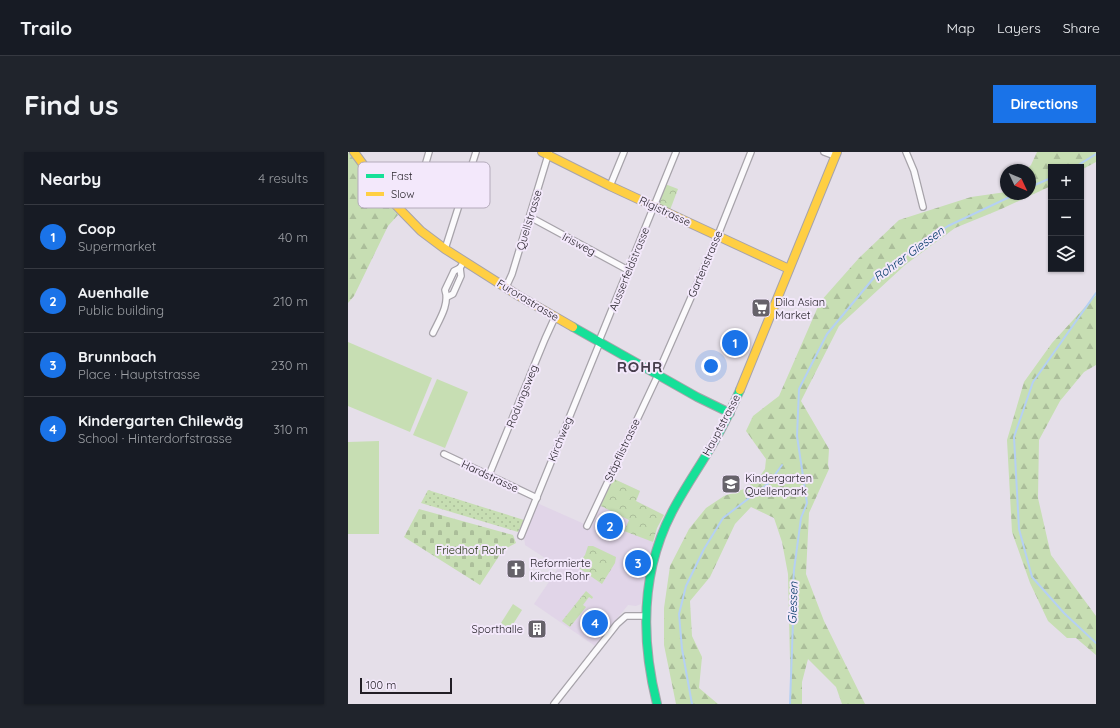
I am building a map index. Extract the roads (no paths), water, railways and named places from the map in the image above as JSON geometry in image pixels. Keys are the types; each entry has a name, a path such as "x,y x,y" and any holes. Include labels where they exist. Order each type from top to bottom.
{"main road":[{"name":"Furorastrasse","path":"354,152 361,162"},
{"name":"Rigistrasse","path":"547,153 610,186 789,269"},
{"name":"Hauptstrasse","path":"657,704 652,685 647,648 647,616 649,581 658,545 672,514 730,413 836,154"},
{"name":"Furorastrasse","path":"398,208 421,231 445,249 462,265 506,287 599,342 709,403 730,413"}],"street":[{"path":"426,162 429,152"},
{"path":"473,162 476,152"},
{"path":"610,186 624,152"},
{"name":"Ausserfeldstrasse","path":"599,342 676,152"},
{"name":"Gartenstrasse","path":"658,375 751,152"},
{"path":"824,152 836,154"},
{"path":"906,152 914,171 923,207"},
{"name":"Quellstrasse","path":"506,287 512,274 530,217 547,153"},
{"path":"445,249 458,208"},
{"name":"Irisweg","path":"530,217 628,270"},
{"path":"433,333 447,297 445,290 454,271 462,265"},
{"path":"447,297 453,294 461,276 462,265"},
{"name":"Rodungsweg","path":"489,475 555,317"},
{"name":"Kirchweg","path":"521,536 599,342"},
{"name":"Stäpflistrasse","path":"587,526 658,375"},
{"name":"Hardstrasse","path":"444,454 536,498"},
{"path":"555,704 617,624 626,616 647,616"}],"waterway":[{"name":"Rohrer Giessen","path":"1080,164 1096,154"},
{"name":"Rohrer Giessen","path":"1036,184 1048,179"},
{"name":"Rohrer Giessen","path":"790,704 794,570 801,518 807,503 797,436 799,389 827,334 877,274 948,226 1003,200"},
{"path":"1096,293 1033,382 1014,437 1019,529 1032,577 1064,613 1096,643"},
{"path":"692,704 682,649 679,614 686,586 704,549 723,518 769,483 782,465"}],"place":[{"name":"Dila Asian Market","path":"761,308"},
{"name":"Coop","path":"735,343"},
{"name":"Kindergarten Quellenpark","path":"731,484"},
{"name":"Auenhalle","path":"610,526"},
{"name":"Brunnbach","path":"638,563"},
{"name":"Reformierte Kirche Rohr","path":"516,569"},
{"name":"Kindergarten Chilewäg","path":"595,623"},
{"name":"Sporthalle","path":"537,629"}],"district":[{"name":"ROHR","path":"640,367"}],"park label":[{"name":"Friedhof Rohr","path":"471,550"}],"water label":[{"name":"Giessen","path":"793,603"}]}
